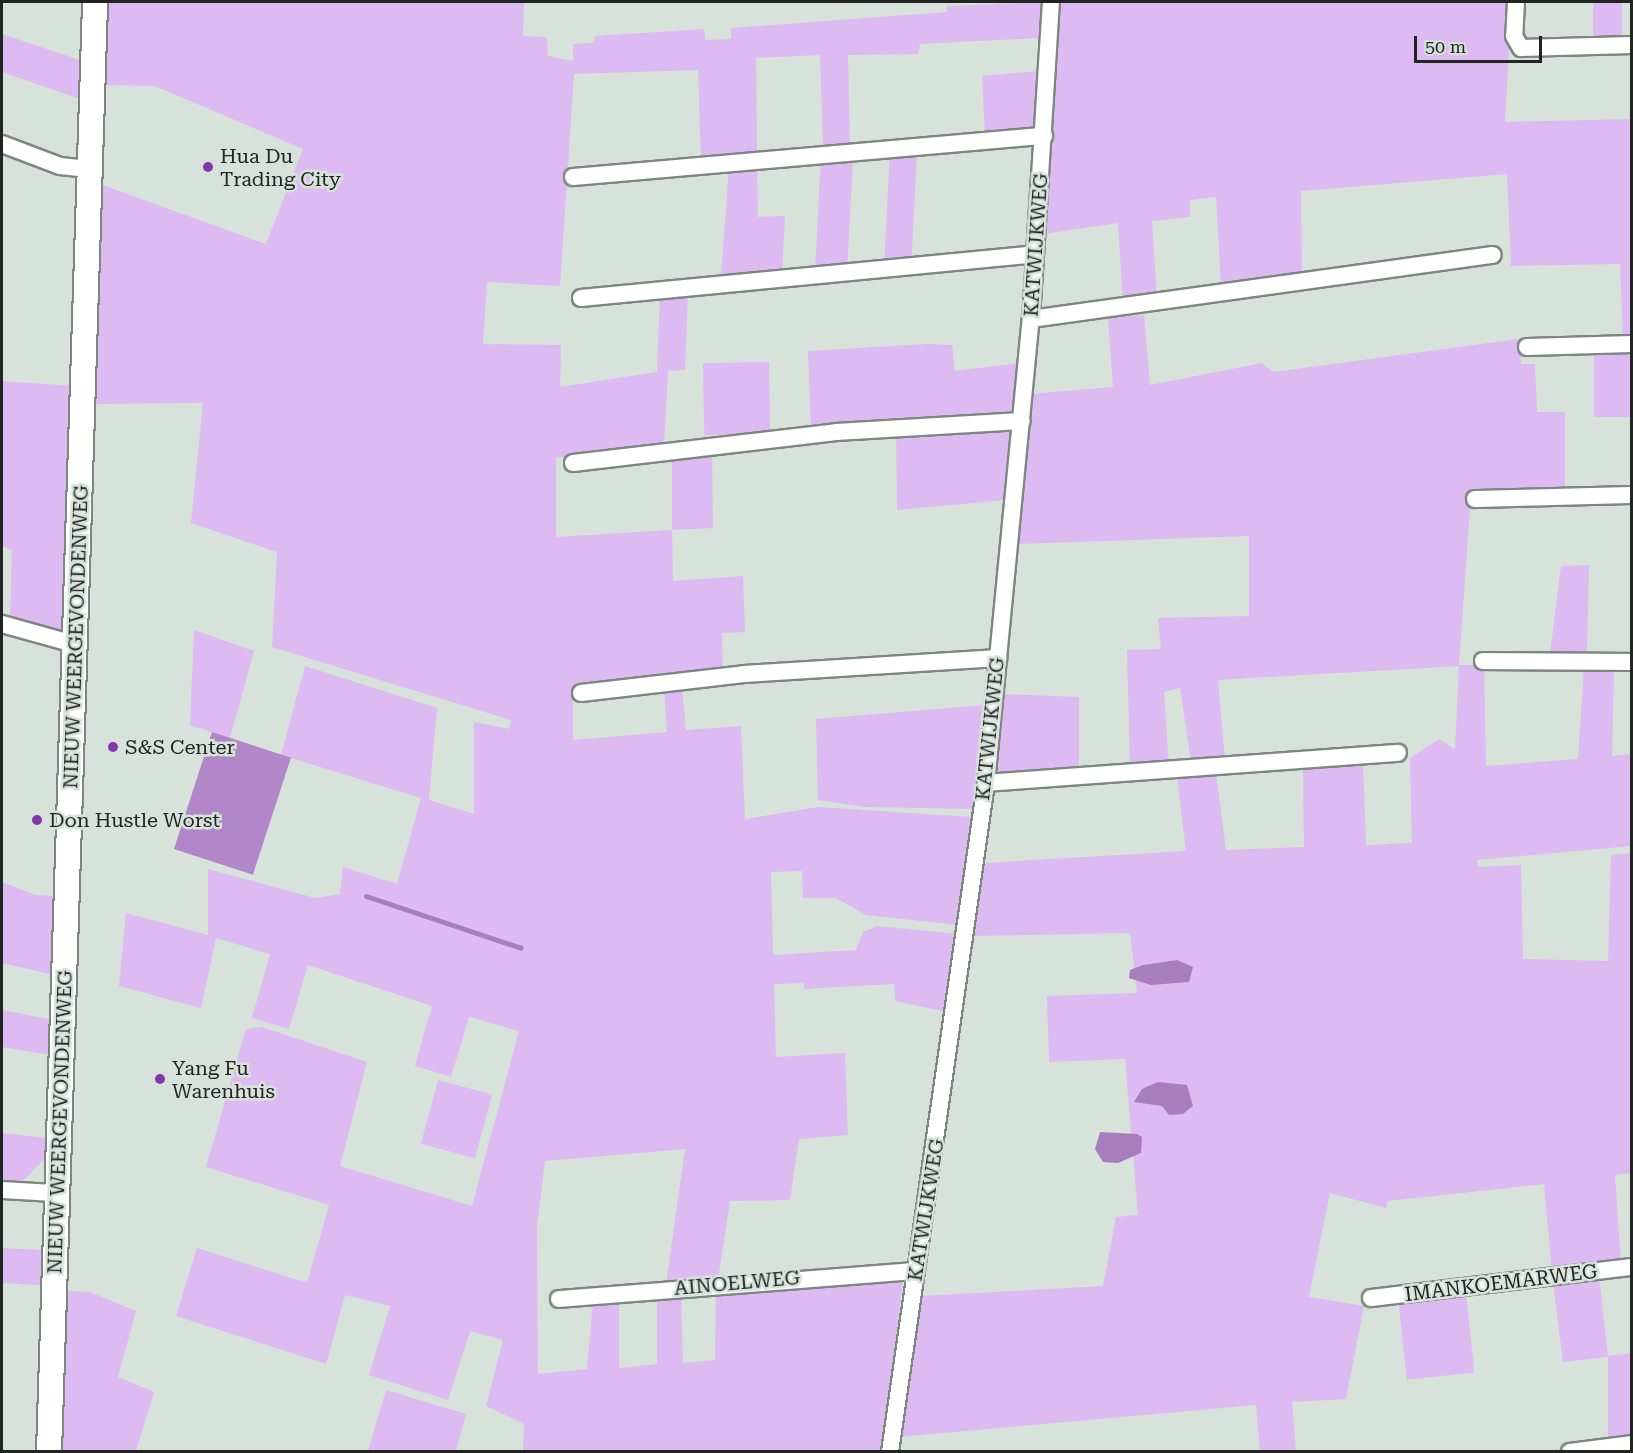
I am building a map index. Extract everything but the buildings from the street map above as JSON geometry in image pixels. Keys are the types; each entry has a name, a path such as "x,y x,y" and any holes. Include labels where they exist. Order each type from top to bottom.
{"street":[{"name":"NIEUW WEERGEVONDENWEG","path":"49,1452 54,1193 67,976 74,644 95,2"},
{"name":"KATWIJKWEG","path":"890,1452 986,783 1031,319 1051,2"},
{"path":"1516,2 1514,36 1521,48 1632,45"},
{"path":"573,177 1044,136"},
{"path":"2,144 60,166 88,169"},
{"path":"581,298 1035,254"},
{"path":"1031,319 1493,255"},
{"path":"1527,347 1632,344"},
{"path":"573,463 836,432 1022,421"},
{"path":"1475,499 1632,495"},
{"path":"2,624 74,644"},
{"path":"581,693 744,674 998,658"},
{"path":"1483,661 1632,662"},
{"path":"986,783 1398,753"},
{"path":"2,1190 54,1193"},
{"name":"IMANKOEMARWEG","path":"1371,1298 1632,1267"},
{"name":"AINOELWEG","path":"559,1299 916,1270"},
{"path":"1570,1452 1632,1444"}],"shaded area":[{"path":"104,2 524,2 523,36 547,37 548,56 573,61 573,44 594,43 595,36 704,29 705,40 731,39 731,28 947,12 947,6 1042,2 1039,38 920,44 918,54 848,55 850,146 823,148 820,55 756,58 757,156 701,161 698,70 574,74 560,286 487,282 483,344 561,345 560,387 657,372 660,295 688,293 685,370 668,371 664,445 556,458 556,537 672,530 673,581 743,576 745,632 722,633 723,677 573,691 573,740 667,732 664,690 682,689 686,730 741,726 745,819 818,807 973,817 958,925 866,915 836,898 803,898 802,871 771,872 773,955 856,950 863,932 877,926 957,934 947,1012 895,1001 894,984 804,989 804,983 774,984 776,1057 845,1053 848,1135 799,1139 790,1200 730,1201 718,1280 666,1284 685,1149 545,1161 537,1226 538,1374 587,1369 593,1302 619,1300 619,1368 657,1364 657,1295 681,1293 683,1363 715,1360 716,1288 903,1279 883,1451 523,1451 524,1424 486,1406 503,1340 470,1331 448,1400 369,1375 390,1306 345,1295 326,1364 176,1316 197,1248 307,1283 329,1205 206,1167 246,1029 262,1027 367,1062 340,1166 472,1206 519,1031 469,1017 451,1077 415,1066 432,1006 308,965 289,1029 252,1018 270,954 216,938 201,1008 119,986 126,913 208,935 208,869 315,898 340,894 343,867 397,884 421,798 281,755 305,666 437,708 429,800 474,814 474,722 509,729 511,720 272,647 277,552 191,523 203,403 93,404 97,183 266,244 303,149 155,86 102,85"},
{"path":"1059,2 1512,2 1505,122 1631,119 1631,339 1623,339 1620,264 1511,266 1507,174 1301,191 1302,275 1221,285 1216,197 1190,200 1190,217 1152,221 1157,300 1123,303 1118,223 1044,234"},
{"path":"1593,2 1622,2 1622,42 1593,42"},
{"path":"2,34 80,60 80,99 2,72"},
{"path":"1039,71 1035,130 985,135 982,76"},
{"path":"890,152 917,153 911,260 884,258"},
{"path":"821,156 853,158 847,267 815,265"},
{"path":"757,165 758,217 785,216 782,272 721,277 729,167"},
{"path":"1144,315 1150,385 1262,363 1273,372 1519,339 1521,364 1535,364 1537,412 1565,412 1565,493 1471,494 1459,665 1484,665 1486,766 1578,759 1584,667 1614,668 1612,756 1631,754 1631,846 1477,860 1478,867 1521,865 1523,959 1608,961 1611,855 1631,853 1631,1173 1615,1175 1621,1263 1552,1272 1544,1184 1388,1201 1386,1208 1330,1193 1309,1297 1364,1306 1346,1399 1292,1402 1296,1451 1260,1451 1256,1405 899,1437 920,1296 1103,1286 1116,1217 1138,1215 1125,1059 1049,1062 1047,996 1137,993 1130,933 973,936 984,863 1186,851 1177,776 1216,772 1226,850 1304,847 1303,766 1363,763 1366,845 1412,843 1410,758 1439,739 1455,749 1459,666 1218,680 1225,760 1191,762 1180,688 1164,692 1169,766 1130,769 1127,650 1161,649 1158,618 1249,616 1249,536 1019,544 1031,394 1113,387 1108,318"},
{"path":"926,344 952,345 955,371 1019,363 1013,412 811,429 808,351"},
{"path":"1594,350 1631,350 1631,417 1594,417"},
{"path":"769,362 770,434 704,435 703,363"},
{"path":"2,381 74,386 61,633 10,621 12,550 2,546"},
{"path":"1013,428 1005,500 897,510 896,432"},
{"path":"712,453 713,528 672,530 672,458"},
{"path":"1589,565 1587,654 1550,654 1561,566"},
{"path":"194,630 254,651 230,738 190,725"},
{"path":"1001,694 1079,697 1079,771 995,776"},
{"path":"986,705 975,809 864,807 818,800 816,719"},
{"path":"212,732 291,758 253,875 174,849"},
{"path":"2,882 35,895 56,896 54,975 2,963"},
{"path":"1177,960 1193,967 1189,982 1151,985 1129,978 1130,970 1143,965"},
{"path":"2,1010 54,1020 51,1055 2,1047"},
{"path":"438,1080 492,1094 475,1158 421,1144"},
{"path":"1158,1082 1187,1085 1193,1106 1183,1114 1169,1115 1162,1106 1134,1102 1142,1089"},
{"path":"1100,1132 1137,1134 1142,1137 1141,1153 1118,1163 1103,1162 1095,1149"},
{"path":"2,1133 47,1138 45,1158 19,1185 2,1186"},
{"path":"2,1248 42,1250 40,1285 2,1283"},
{"path":"1599,1277 1608,1356 1631,1353 1631,1437 1608,1439 1608,1357 1563,1362 1553,1282"},
{"path":"64,1291 90,1292 136,1311 118,1377 154,1392 136,1451 59,1452"},
{"path":"1466,1293 1474,1373 1407,1380 1398,1300"},
{"path":"386,1390 466,1414 456,1451 368,1451"}],"waterway":[{"path":"366,896 521,948"}],"place":[{"name":"Hua Du Trading City","path":"208,167"},
{"name":"S&S Center","path":"113,747"},
{"name":"Don Hustle Worst","path":"37,820"},
{"name":"Yang Fu Warenhuis","path":"160,1079"}]}
